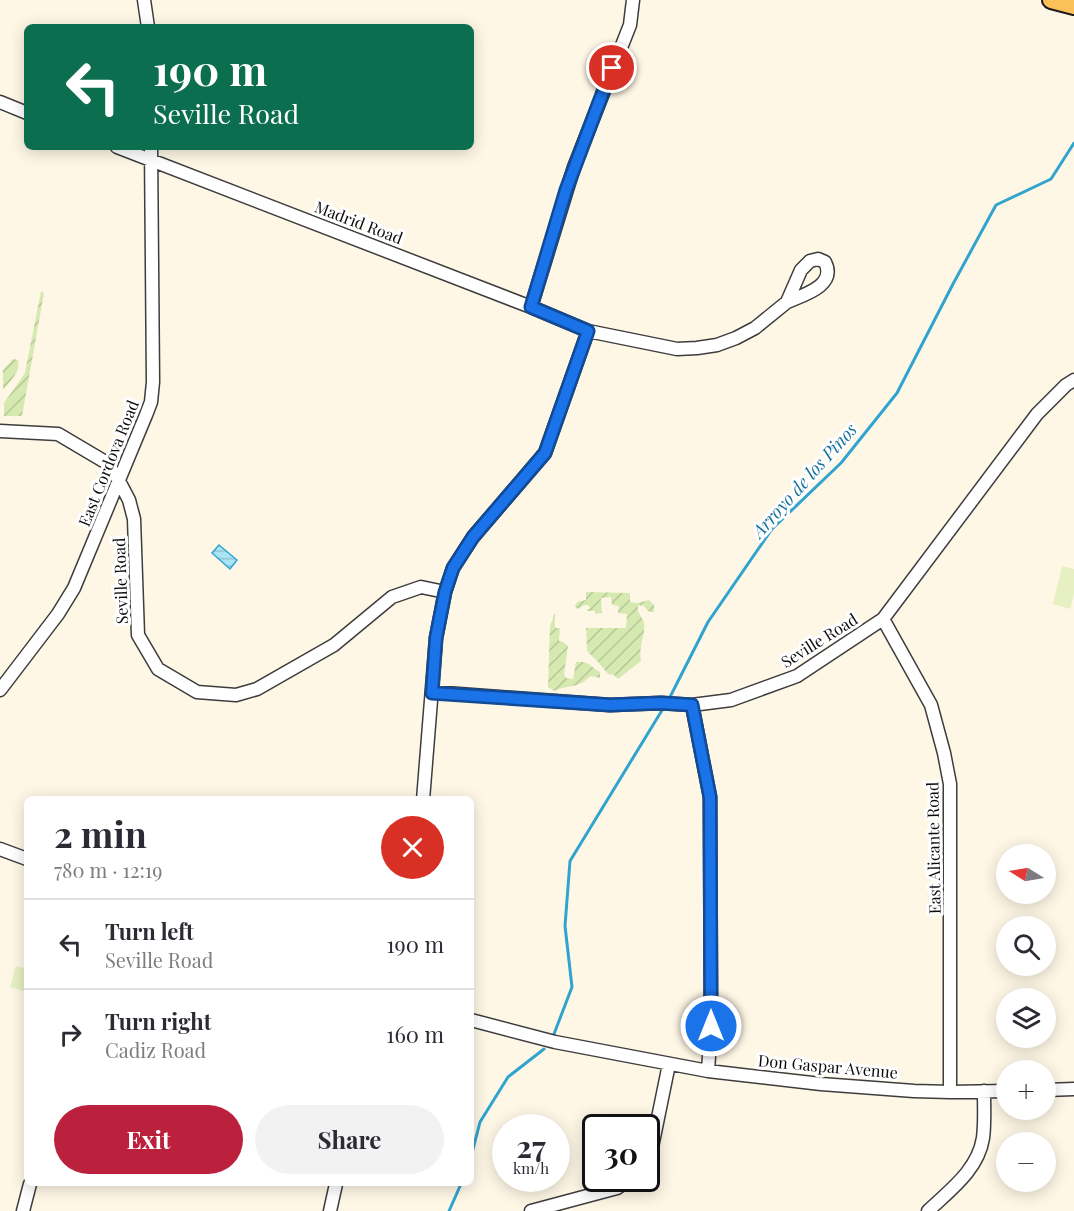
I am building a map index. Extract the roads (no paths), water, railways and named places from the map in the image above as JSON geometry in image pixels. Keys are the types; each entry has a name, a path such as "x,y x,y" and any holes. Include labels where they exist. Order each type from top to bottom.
{"main road":[{"path":"1052,0 1074,6"}],"street":[{"path":"144,0 148,24"},
{"path":"531,307 568,183 630,25 633,0"},
{"path":"0,102 24,112"},
{"name":"Madrid Road","path":"134,150 151,153 588,331 678,349 697,348 717,345 736,338 755,328 787,302"},
{"name":"East Cordova Road","path":"0,690 66,603 81,574 151,402 151,153"},
{"path":"423,796 436,638 445,592 453,568 473,537 545,453 588,331"},
{"name":"Seville Road","path":"432,693 610,705 661,703 692,705 731,700 797,676 883,619 1037,414 1066,385 1074,381"},
{"name":"Seville Road","path":"0,431 58,434 107,463 129,500 134,519 138,635 158,669 198,692 236,695 257,689 334,645 393,597 421,587 445,592"},
{"name":"East Alicante Road","path":"883,619 931,705 950,784 950,1092"},
{"path":"692,705 710,797 711,1026 708,1071"},
{"path":"0,849 24,859"},
{"name":"Don Gaspar Avenue","path":"474,1021 555,1042 708,1071 821,1084 914,1091 996,1091"},
{"path":"659,1114 669,1064"},
{"path":"1056,1090 1074,1089"},
{"path":"928,1211 961,1181 975,1163 983,1139 984,1091"},
{"path":"23,1211 29,1186"},
{"path":"330,1211 336,1186"},
{"path":"531,1211 602,1192"}],"water":[{"path":"219,545 237,560 230,569 212,553"}],"waterway":[{"name":"Arroyo de los Pinos","path":"669,699 708,622 772,529 841,463 897,393 996,205 1051,179 1074,143"},
{"name":"Arroyo de los Pinos","path":"554,1034 572,987 565,926 570,861 664,707"},
{"name":"Arroyo de los Pinos","path":"474,1145 480,1122 508,1077 544,1049"},
{"name":"Arroyo de los Pinos","path":"449,1211 460,1186"}]}
